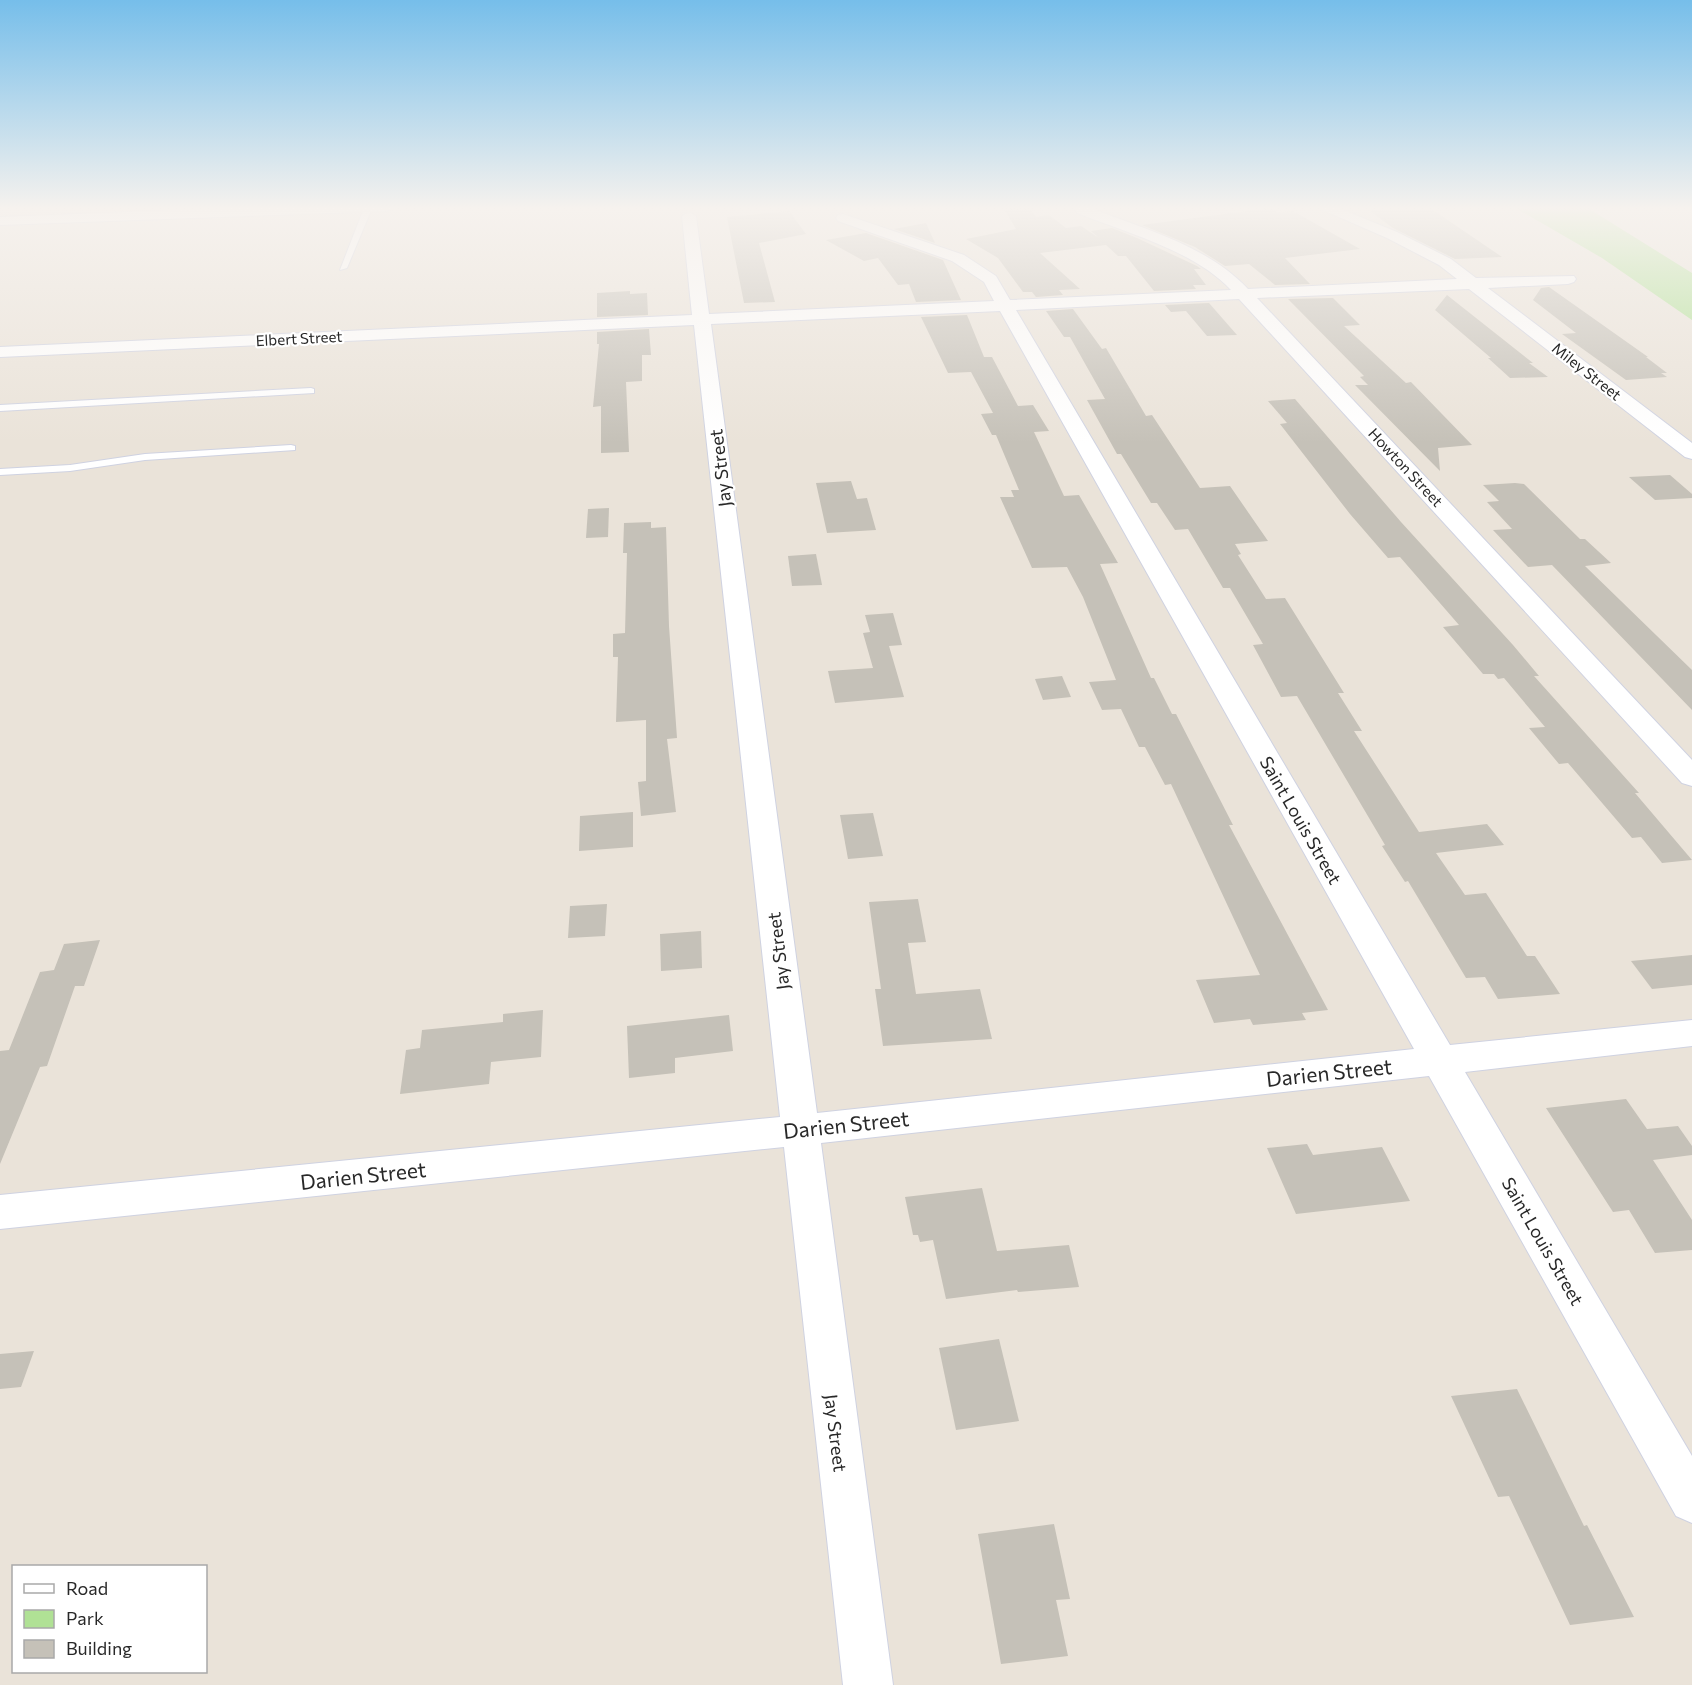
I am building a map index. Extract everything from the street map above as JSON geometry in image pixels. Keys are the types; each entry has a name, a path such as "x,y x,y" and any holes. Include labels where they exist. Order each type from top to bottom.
{"street":[{"name":"Jay Street","path":"698,286 868,1685"},
{"name":"Saint Louis Street","path":"994,286 1692,1500"},
{"name":"Howton Street","path":"1237,286 1692,777"},
{"name":"Elbert Street","path":"0,352 1389,286"},
{"name":"Miley Street","path":"1477,286 1692,453"},
{"name":"Darien Street","path":"0,1212 799,1130 1692,1033"}],"lane":[{"path":"0,408 311,391"},
{"path":"0,472 70,468 145,457 291,448"}],"green space":[{"path":"1642,286 1692,286 1692,320"}],"building":[{"path":"741,286 771,286 775,302 744,303"},
{"path":"910,286 955,286 961,300 916,302"},
{"path":"1018,286 1076,286 1080,289 1059,290 1063,295 1036,297 1032,292 1023,292"},
{"path":"1150,286 1193,286 1196,289 1154,291"},
{"path":"1549,287 1648,357 1646,357 1667,373 1661,373 1667,377 1626,380 1562,334 1576,333 1533,300 1541,288"},
{"path":"630,291 630,294 647,293 648,315 597,317 597,293"},
{"path":"1447,295 1548,377 1510,378 1488,358 1491,358 1435,310"},
{"path":"1333,298 1360,325 1344,326 1406,383 1411,382 1472,445 1438,448 1440,471 1355,385 1368,385 1360,377 1364,376 1288,299"},
{"path":"1209,303 1237,335 1207,336 1186,311 1171,312 1165,305"},
{"path":"1073,309 1102,349 1106,348 1146,416 1152,415 1200,488 1230,486 1268,541 1235,544 1241,554 1238,555 1266,599 1285,598 1344,693 1338,693 1362,731 1354,731 1419,832 1487,824 1504,845 1436,853 1465,895 1486,893 1527,956 1535,956 1560,994 1498,999 1485,977 1466,978 1408,881 1405,882 1382,846 1385,845 1297,696 1281,697 1253,645 1263,644 1230,588 1223,588 1188,529 1175,530 1157,503 1151,503 1121,454 1117,454 1087,400 1105,399 1070,337 1064,337 1046,311"},
{"path":"967,315 984,357 992,357 1018,406 1033,405 1049,431 1034,432 1064,496 1079,495 1118,563 1100,564 1151,678 1154,678 1172,714 1176,714 1233,825 1229,825 1328,1010 1302,1013 1306,1020 1253,1025 1250,1019 1214,1023 1196,980 1260,975 1171,784 1165,785 1145,747 1139,747 1121,709 1102,710 1089,682 1116,680 1083,597 1067,567 1032,568 1000,497 1014,497 1011,490 1019,490 996,435 992,435 981,414 993,413 971,372 948,373 921,317"},
{"path":"649,329 651,355 642,355 642,381 626,382 629,452 601,453 601,406 593,407 599,344 597,344 597,332"},
{"path":"1295,399 1401,522 1513,645 1539,676 1534,676 1639,793 1635,793 1692,860 1662,863 1641,837 1632,838 1568,763 1559,764 1529,728 1545,727 1504,678 1498,679 1494,674 1483,674 1443,627 1459,625 1400,557 1388,558 1350,514 1280,424 1287,423 1268,401"},
{"path":"1670,475 1692,494 1692,498 1655,500 1629,477"},
{"path":"851,481 857,499 867,498 876,530 827,533 816,483"},
{"path":"1524,484 1580,539 1585,539 1611,563 1585,566 1692,670 1692,710 1552,565 1528,567 1493,530 1512,529 1487,502 1499,501 1483,485"},
{"path":"609,508 608,537 586,538 588,509"},
{"path":"651,522 651,528 666,527 669,626 677,738 667,739 676,812 641,816 638,782 646,781 646,720 616,722 618,657 613,657 613,634 625,633 627,553 623,553 624,523"},
{"path":"816,554 822,585 792,586 788,556"},
{"path":"893,613 902,645 889,646 904,697 835,703 828,671 873,668 863,633 870,632 865,615"},
{"path":"1062,676 1071,697 1043,700 1035,679"},
{"path":"633,812 633,847 579,851 580,816"},
{"path":"873,813 883,856 848,859 840,815"},
{"path":"918,899 926,942 908,943 916,994 980,989 992,1039 883,1046 875,989 881,989 869,902"},
{"path":"607,904 605,936 568,938 570,906"},
{"path":"701,931 702,968 661,971 660,934"},
{"path":"100,940 84,986 75,986 47,1066 40,1067 0,1164 0,1051 9,1050 40,972 54,970 64,944"},
{"path":"1692,955 1692,985 1652,989 1631,961"},
{"path":"543,1010 541,1057 491,1062 489,1084 400,1094 406,1050 420,1048 422,1030 503,1022 503,1014"},
{"path":"729,1015 733,1051 675,1058 675,1073 629,1078 627,1026"},
{"path":"1626,1099 1647,1129 1678,1126 1692,1146 1692,1155 1653,1160 1692,1220 1692,1250 1655,1253 1629,1210 1613,1212 1546,1108"},
{"path":"1307,1144 1313,1155 1382,1147 1410,1201 1296,1214 1267,1148"},
{"path":"982,1188 997,1251 1069,1245 1079,1287 1018,1292 1017,1290 946,1299 933,1240 920,1242 918,1235 913,1235 905,1197"},
{"path":"999,1339 1019,1421 956,1430 939,1348"},
{"path":"34,1351 21,1387 0,1389 0,1354"},
{"path":"1517,1389 1584,1526 1587,1525 1634,1617 1570,1625 1509,1496 1498,1497 1451,1396"},
{"path":"1054,1524 1070,1599 1056,1600 1068,1656 1001,1664 978,1534"}]}
